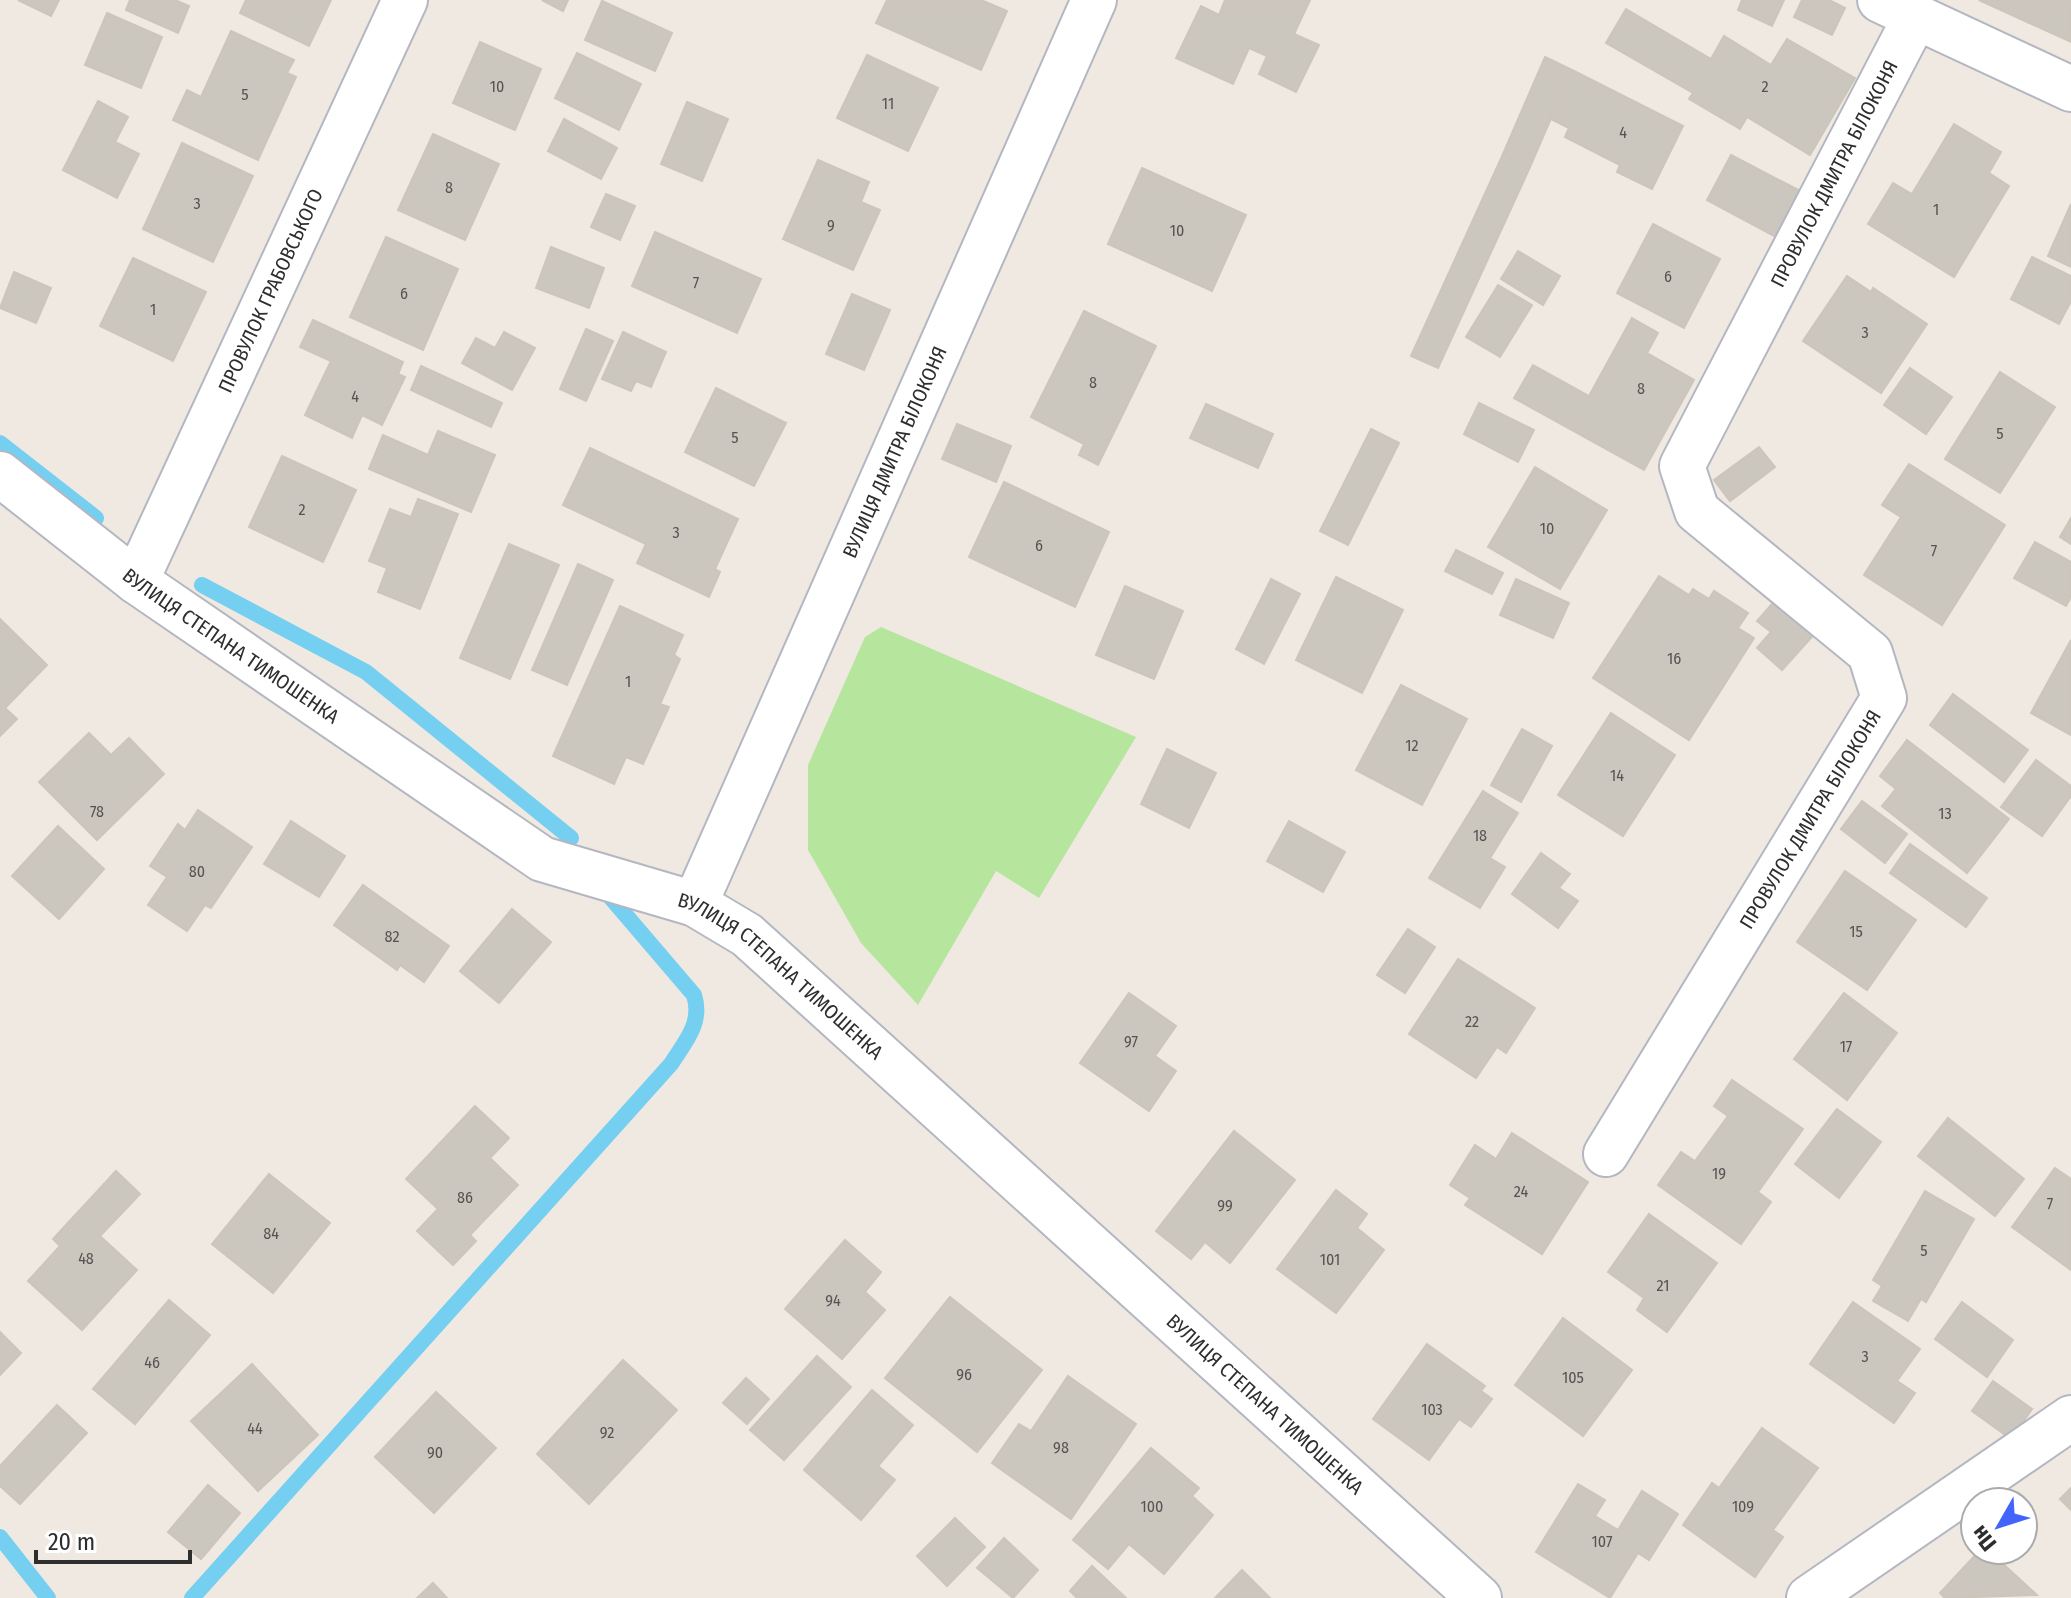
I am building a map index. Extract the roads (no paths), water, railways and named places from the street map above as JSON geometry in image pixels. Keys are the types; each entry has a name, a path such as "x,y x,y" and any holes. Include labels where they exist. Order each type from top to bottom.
{"street":[{"name":"ПРОВУЛОК ГРАБОВСЬКОГО","path":"136,581 405,0"},
{"name":"ВУЛИЦЯ ДМИТРА БІЛОКОНЯ","path":"695,904 1094,0"},
{"path":"1897,9 2071,89"},
{"name":"ПРОВУЛОК ДМИТРА БІЛОКОНЯ","path":"1606,1154 1884,698 1870,653 1697,511 1682,466 1897,9"},
{"name":"ВУЛИЦЯ СТЕПАНА ТИМОШЕНКА","path":"0,474 136,581 542,859 695,904 747,935 1479,1598"},
{"path":"1809,1598 2071,1418"}],"waterway":[{"path":"0,443 96,518"},
{"path":"202,585 366,672 571,838"},
{"path":"192,1598 671,1064 687,1040 696,1014 694,995 606,892"},
{"path":"0,1537 48,1598"}]}
